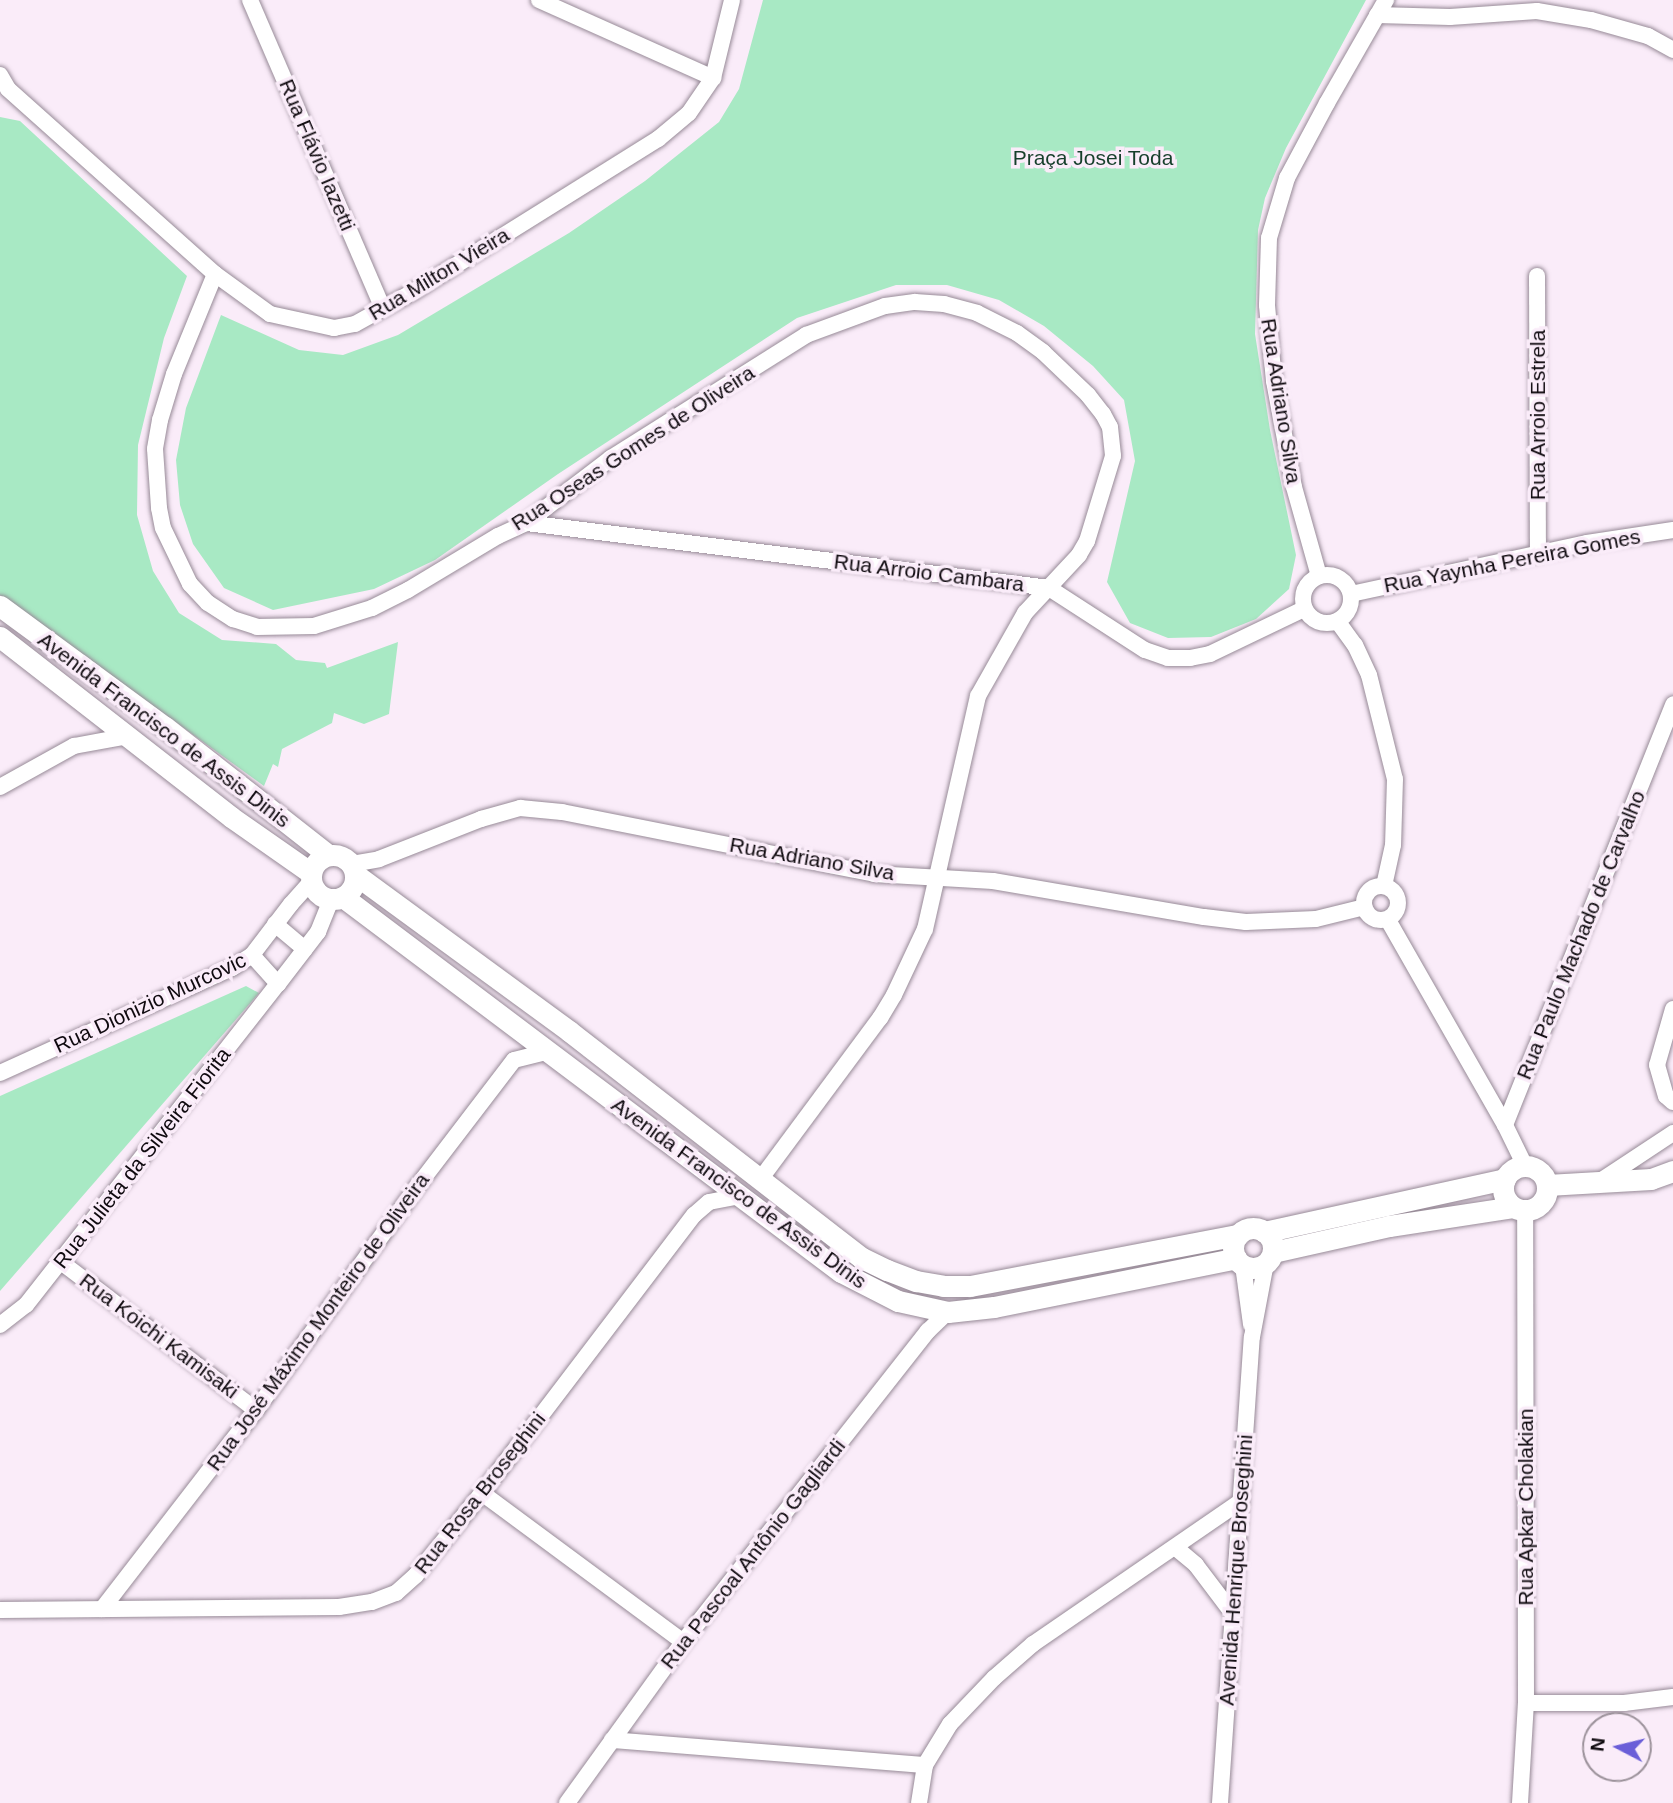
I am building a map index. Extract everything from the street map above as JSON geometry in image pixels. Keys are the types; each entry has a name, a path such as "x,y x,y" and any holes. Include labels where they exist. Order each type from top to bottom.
{"main road":[{"name":"Avenida Francisco de Assis Dinis","path":"0,606 165,727 328,855"},
{"name":"Avenida Francisco de Assis Dinis","path":"0,637 311,878"},
{"path":"328,855 341,856 354,869 353,888 337,898 322,897 311,878 317,861 328,855"},
{"name":"Avenida Francisco de Assis Dinis","path":"354,869 761,1178 862,1258 916,1281 943,1286 970,1286 1238,1235"},
{"name":"Avenida Francisco de Assis Dinis","path":"337,898 368,914 545,1052 841,1272 898,1301 948,1312 1005,1305 1239,1262"},
{"path":"1269,1257 1273,1244 1264,1232 1255,1228 1238,1235 1233,1250 1239,1262 1255,1268 1269,1257 1389,1226 1537,1206 1545,1197 1547,1185 1537,1169 1525,1166 1510,1172 1505,1179 1503,1189 1506,1199 1519,1208"},
{"path":"1547,1185 1651,1179 1673,1171"},
{"path":"1264,1232 1505,1179"}],"street":[{"name":"Rua Flávio Iazetti","path":"250,0 383,309"},
{"path":"539,0 713,78"},
{"name":"Rua Milton Vieira","path":"3,84 215,274 270,314 334,328 355,324 383,309 658,139 689,113 713,78 732,0"},
{"name":"Rua Adriano Silva","path":"1319,576 1294,487 1274,381 1267,305 1269,238 1287,178 1386,0"},
{"path":"1377,15 1450,18 1538,11 1591,19 1648,36 1673,50"},
{"name":"Rua Oseas Gomes de Oliveira","path":"215,274 174,374 155,449 155,480 163,528 190,584 208,603 233,619 257,627 314,626 372,608 408,590 498,536 526,523 611,458 806,335 885,306 915,302 944,304 977,313 1017,333 1043,352 1088,395 1110,428 1113,456 1087,541 1079,555 1025,613 978,696 925,929 894,995 880,1018 761,1178"},
{"name":"Rua Arroio Estrela","path":"1537,276 1538,553"},
{"name":"Rua Arroio Cambara","path":"526,523 1049,588 1144,650 1168,657 1190,658 1210,654 1304,608"},
{"name":"Rua Yaynha Pereira Gomes","path":"1351,594 1538,553 1673,530"},
{"path":"1333,575 1345,582 1351,594 1349,611 1338,622 1324,624 1312,619 1304,608 1303,596 1308,583 1319,576 1333,575"},
{"path":"1338,622 1355,645 1369,676 1395,779 1393,845 1384,886"},
{"name":"Rua Paulo Machado de Carvalho","path":"1506,1125 1673,704"},
{"path":"0,788 74,746 129,736"},
{"name":"Rua Adriano Silva","path":"354,869 481,819 520,808 562,812 874,874 993,881 1246,922 1316,919 1364,907"},
{"name":"Rua Dionizio Murcovic","path":"0,1073 197,985 253,955 311,878"},
{"path":"1384,886 1394,891 1399,901 1396,912 1388,919 1378,920 1369,916 1364,907 1366,896 1373,888 1384,886"},
{"name":"Rua Julieta da Silveira Fiorita","path":"0,1325 26,1306 61,1262 305,949 337,898"},
{"path":"1388,919 1506,1125 1525,1166"},
{"path":"275,924 305,949"},
{"path":"253,955 278,984"},
{"path":"1673,1009 1657,1065 1666,1096 1673,1102"},
{"name":"Rua José Máximo Monteiro de Oliveira","path":"102,1609 256,1410 413,1192 513,1060 545,1052"},
{"path":"1599,1182 1673,1133"},
{"name":"Rua Rosa Broseghini","path":"0,1610 288,1609 372,1602 396,1593 416,1575 482,1493 694,1215 709,1202 740,1196"},
{"name":"Rua Apkar Cholakian","path":"1519,1208 1526,1703 1520,1803"},
{"name":"Avenida Henrique Broseghini","path":"1220,1803 1252,1337 1269,1257"},
{"name":"Rua Koichi Kamisaki","path":"61,1262 256,1410"},
{"name":"Avenida Henrique Broseghini","path":"1239,1262 1252,1337"},
{"name":"Rua Pascoal Antônio Gagliardi","path":"567,1803 683,1642 895,1372 928,1331 948,1312"},
{"path":"482,1493 683,1642"},
{"path":"919,1803 925,1765 950,1724 1023,1653 1241,1501"},
{"path":"1176,1548 1196,1565 1233,1614"},
{"path":"1526,1703 1623,1703 1673,1697"},
{"path":"612,1740 925,1765"}],"green space":[{"name":"Praça Josei Toda","path":"763,0 1366,0 1286,148 1265,198 1258,230 1255,334 1270,430 1296,555 1289,589 1256,619 1211,637 1168,638 1130,623 1107,582 1135,461 1124,400 1093,366 1044,326 999,300 947,285 896,285 797,318 558,474 435,560 374,589 273,610 224,588 193,544 180,505 176,460 186,408 221,315 299,350 343,355 398,335 569,233 645,181 719,122 739,89"},
{"path":"0,117 20,121 187,276 164,338 138,445 137,515 153,571 179,613 222,640 276,644 296,660 325,663 327,668 398,642 389,714 364,724 334,713 332,723 282,749 278,767 273,764 264,786 0,595"},
{"path":"246,986 259,993 0,1291 0,1096"}]}
